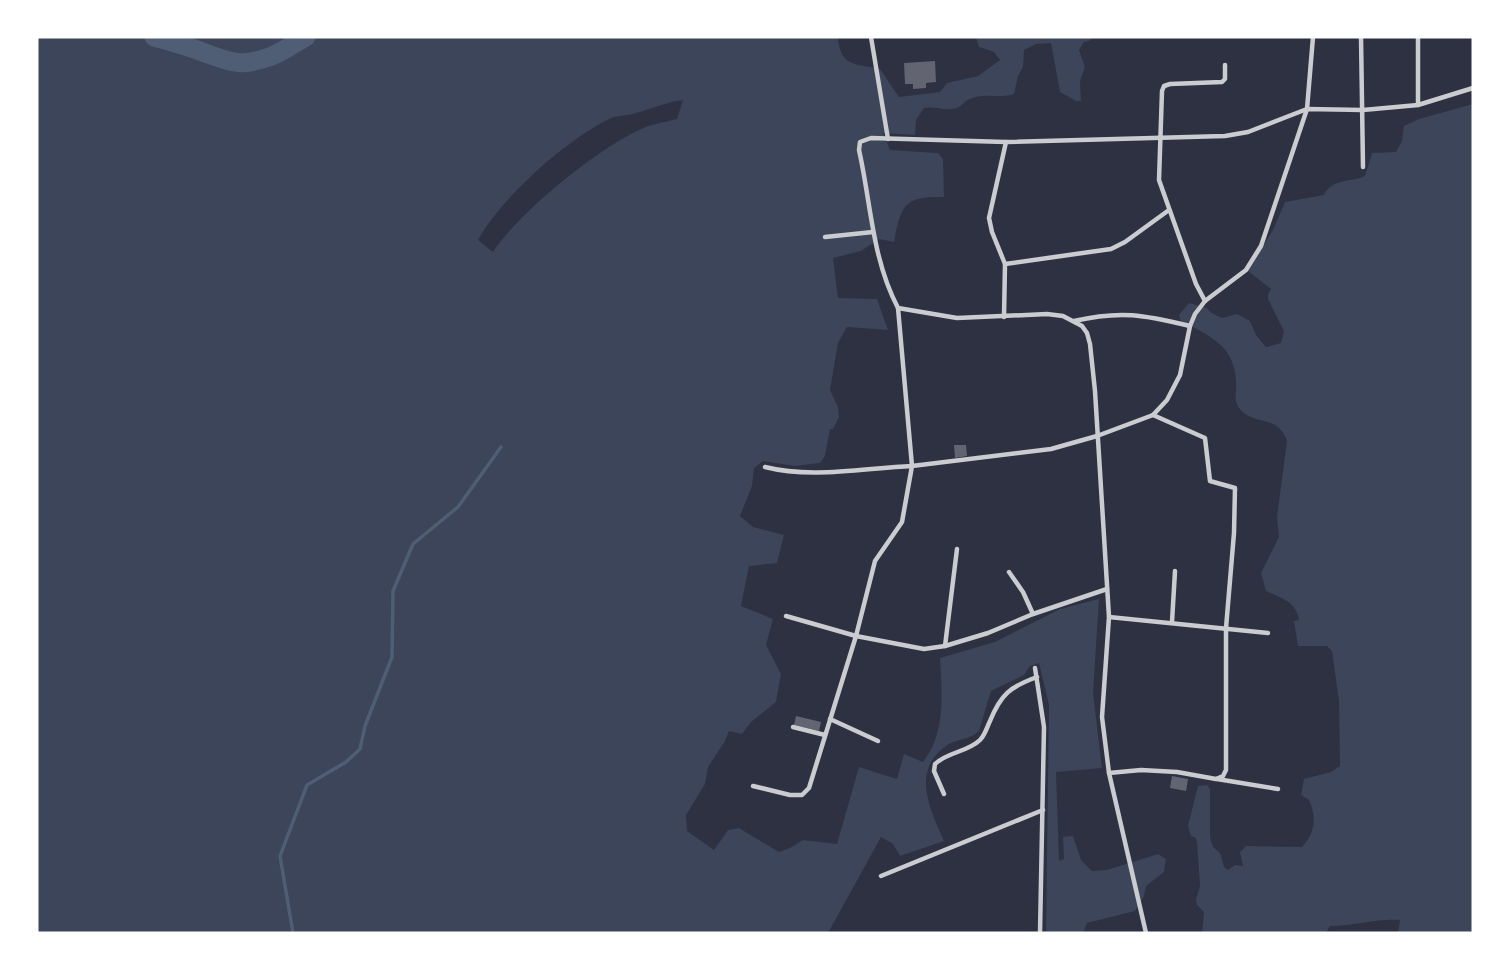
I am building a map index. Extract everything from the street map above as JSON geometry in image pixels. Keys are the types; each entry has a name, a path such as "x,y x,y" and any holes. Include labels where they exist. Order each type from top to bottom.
{"street":[{"path":"871,37 888,139"},
{"path":"765,467 790,472 815,472 912,466 1051,449 1097,436 1153,415 1176,387 1190,326 1205,301 1246,270 1261,246 1307,109 1313,37"},
{"path":"1361,37 1363,167"},
{"path":"1418,37 1418,105"},
{"path":"1205,301 1169,211 1158,174 1164,86 1220,83 1225,79 1225,65"},
{"path":"753,786 790,795 806,792 856,636 875,561 902,522 912,466 898,308 885,280 873,232 859,146 864,139 1006,142 1226,136 1248,132 1307,109 1363,110 1418,105 1473,88"},
{"path":"1004,317 1005,264 989,218 1006,142"},
{"path":"1005,264 1111,249 1169,211"},
{"path":"825,237 873,232"},
{"path":"898,308 957,318 1047,314 1063,316 1074,321 1087,333 1090,344 1109,617 1102,717 1110,773 1146,933"},
{"path":"1074,321 1120,313 1190,326"},
{"path":"1153,415 1205,438 1210,481 1235,488 1226,628 1226,770 1216,779"},
{"path":"945,646 957,549"},
{"path":"1172,622 1175,571"},
{"path":"1009,572 1023,592 1032,614"},
{"path":"786,616 911,649 945,646 988,633 1032,614 1107,588"},
{"path":"1109,617 1268,633"},
{"path":"1035,668 1044,727 1040,933"},
{"path":"944,794 934,771 935,764 976,744 1004,695 1037,677"},
{"path":"830,719 878,741"},
{"path":"793,727 825,735"},
{"path":"1110,773 1165,771 1278,789"},
{"path":"881,876 1043,810"}],"shaded area":[{"path":"37,37 838,37 845,59 880,69 899,97 940,92 947,83 978,76 1000,60 994,52 979,47 976,37 1093,37 1084,42 1079,50 1085,67 1080,81 1081,101 1060,92 1051,43 1036,44 1024,50 1023,67 1014,94 975,97 955,108 924,108 916,120 915,135 883,133 890,150 938,153 943,159 944,197 920,198 907,205 899,219 894,242 879,239 861,251 833,258 838,298 877,299 888,330 847,327 838,343 830,390 838,407 839,417 833,429 830,429 825,456 820,463 795,466 763,461 754,468 752,486 740,516 753,527 784,535 777,563 749,566 741,606 773,619 766,645 781,674 776,702 751,722 742,734 729,731 708,767 705,784 686,815 687,831 714,850 728,830 739,828 779,852 803,840 837,844 859,767 897,779 904,754 923,762 930,751 936,738 941,712 940,658 995,642 1060,609 1099,599 1093,693 1102,768 1056,772 1059,861 1064,859 1063,837 1073,836 1081,860 1092,871 1107,870 1158,854 1166,859 1164,872 1146,886 1144,896 1135,911 1087,923 1083,933 1046,933 1049,705 1039,663 1030,666 1024,675 991,691 979,731 949,744 937,754 930,765 926,789 944,841 900,856 893,844 881,837 828,933 37,933","holes":["683,100 677,119 641,129 582,166 521,219 493,252 478,240 518,189 573,141 592,129 612,118"]},
{"path":"1473,104 1473,933 1398,933 1400,920 1391,920 1330,926 1326,933 1202,933 1204,912 1196,900 1200,886 1197,842 1196,838 1191,836 1188,826 1198,786 1207,785 1210,789 1210,837 1213,847 1220,853 1224,867 1228,870 1235,865 1243,866 1240,852 1246,846 1302,847 1310,836 1314,819 1309,800 1301,795 1304,779 1331,772 1340,766 1339,701 1332,651 1327,646 1298,646 1294,621 1299,620 1295,608 1266,591 1261,573 1279,537 1277,517 1287,441 1277,427 1245,414 1239,408 1231,359 1218,343 1180,320 1179,315 1189,303 1207,308 1222,318 1237,314 1250,321 1256,335 1266,347 1281,343 1284,331 1268,299 1271,289 1248,271 1273,230 1285,202 1324,195 1336,183 1365,176 1372,153 1396,152 1402,141 1404,126 1419,119"}],"building":[{"path":"935,61 936,82 926,83 926,88 913,89 913,84 905,84 904,63"},
{"path":"954,445 966,445 967,456 955,458"},
{"path":"796,716 821,722 819,731 794,725"},
{"path":"1172,776 1188,779 1186,791 1170,788"}],"waterway":[{"path":"154,37 242,63 272,56 306,37"},
{"path":"293,933 280,856 307,785 346,762 360,749 365,726 392,657 393,591 413,544 458,507 501,447"}]}
